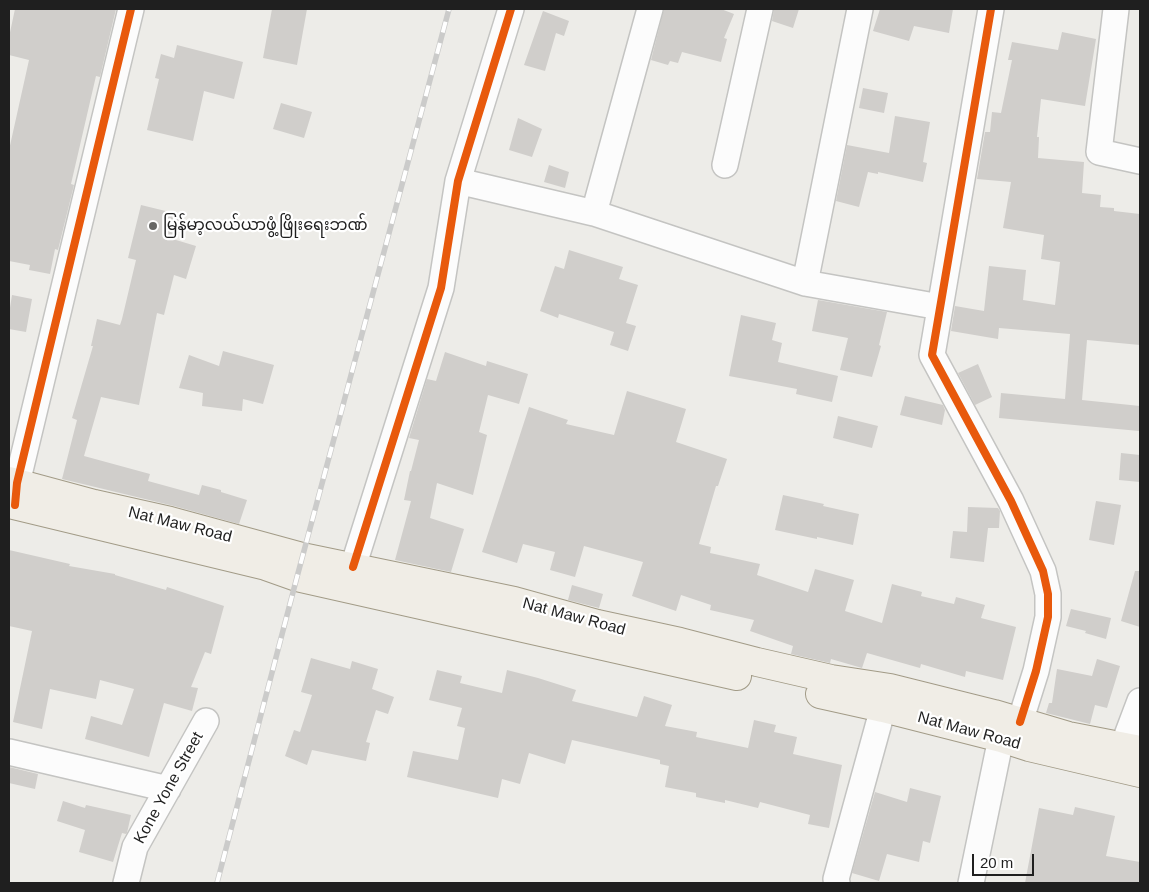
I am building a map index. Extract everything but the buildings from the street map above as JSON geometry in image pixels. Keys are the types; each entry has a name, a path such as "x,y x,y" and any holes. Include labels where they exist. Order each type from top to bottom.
{"main road":[{"name":"Nat Maw Road","path":"12,493 94,504 170,521 302,557 514,601 597,624 813,675 887,698"},
{"name":"Nat Maw Road","path":"12,493 306,579 887,698 994,714 1011,730 1068,736 1131,759"}],"street":[{"path":"12,493 131,9"},
{"path":"353,567 441,288 458,181 510,9"},
{"path":"594,213 650,9"},
{"path":"724,165 760,9"},
{"path":"805,283 860,9"},
{"path":"971,883 1011,730 1038,662 1048,617 1048,594 1043,572 1011,501 932,355 991,9"},
{"path":"1116,9 1099,152 1140,161"},
{"path":"458,181 594,213 805,283 940,307"},
{"path":"837,883 839,869 887,698"},
{"path":"1131,759 1140,701"},
{"name":"Kone Yone Street","path":"126,883 135,847 206,721"},
{"path":"9,752 168,789"}],"railway":[{"path":"217,883 449,9"}],"cycle path":[{"path":"15,505 17,483 131,9"},
{"path":"353,567 441,288 458,181 511,9"},
{"path":"991,9 932,355 1011,501 1043,571 1048,594 1048,617 1036,671 1020,722"}],"place":[{"name":"မြန်မာ့လယ်ယာဖွံ့ဖြိုးရေးဘဏ်","path":"153,226"}]}
